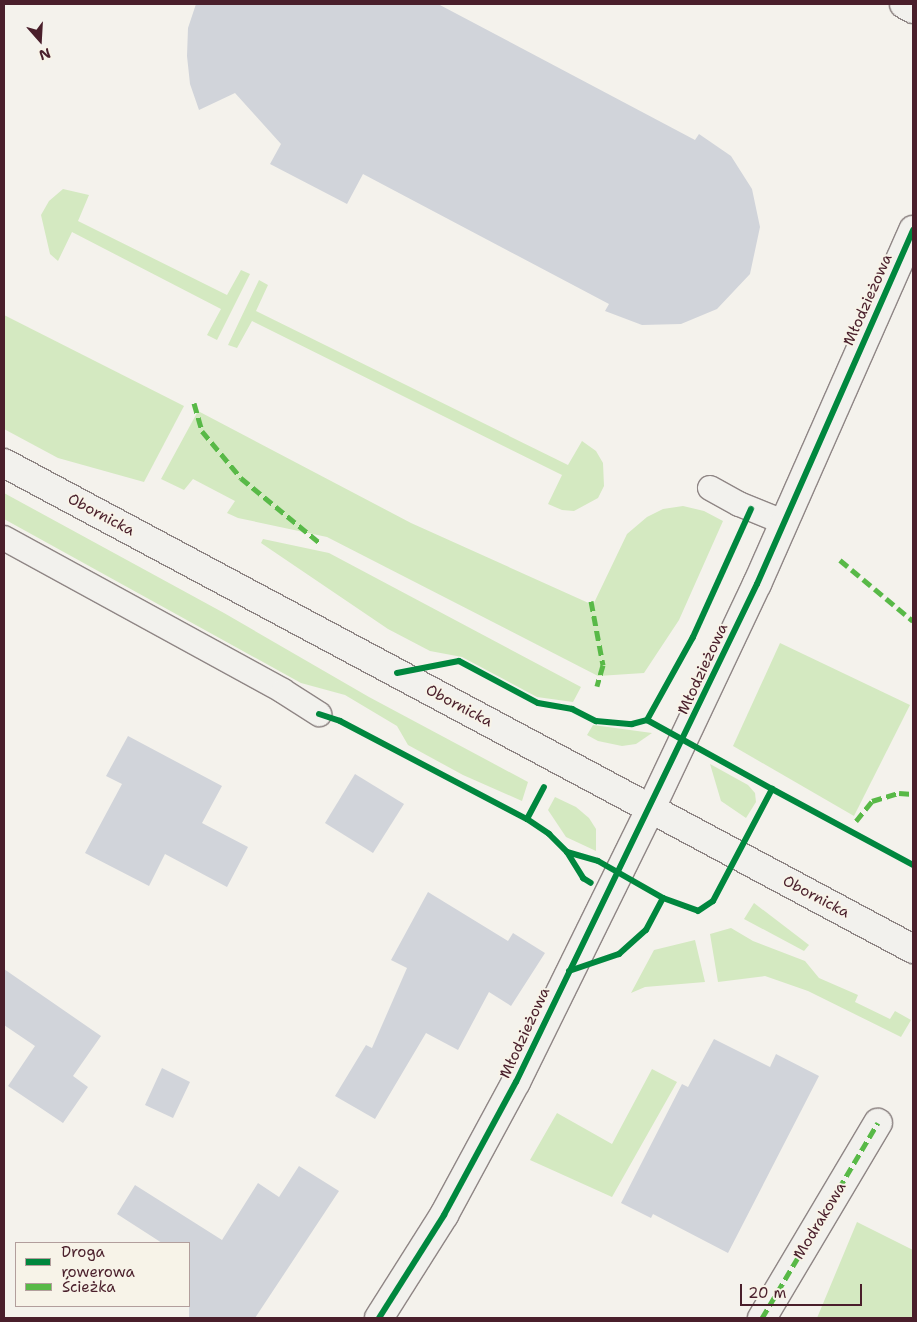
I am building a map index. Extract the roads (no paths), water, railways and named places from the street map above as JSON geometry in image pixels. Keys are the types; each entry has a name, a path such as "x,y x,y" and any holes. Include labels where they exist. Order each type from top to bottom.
{"street":[{"path":"904,4 913,9"},
{"name":"Młodzieżowa","path":"379,1318 444,1215 516,1082 651,808 758,584 783,522 913,230"},
{"name":"Obornicka","path":"4,463 913,949"},
{"name":"Modrakowa","path":"762,1318 878,1123"}],"lane":[{"path":"710,488 739,504 783,522"},
{"path":"4,538 283,691 319,714"}]}
